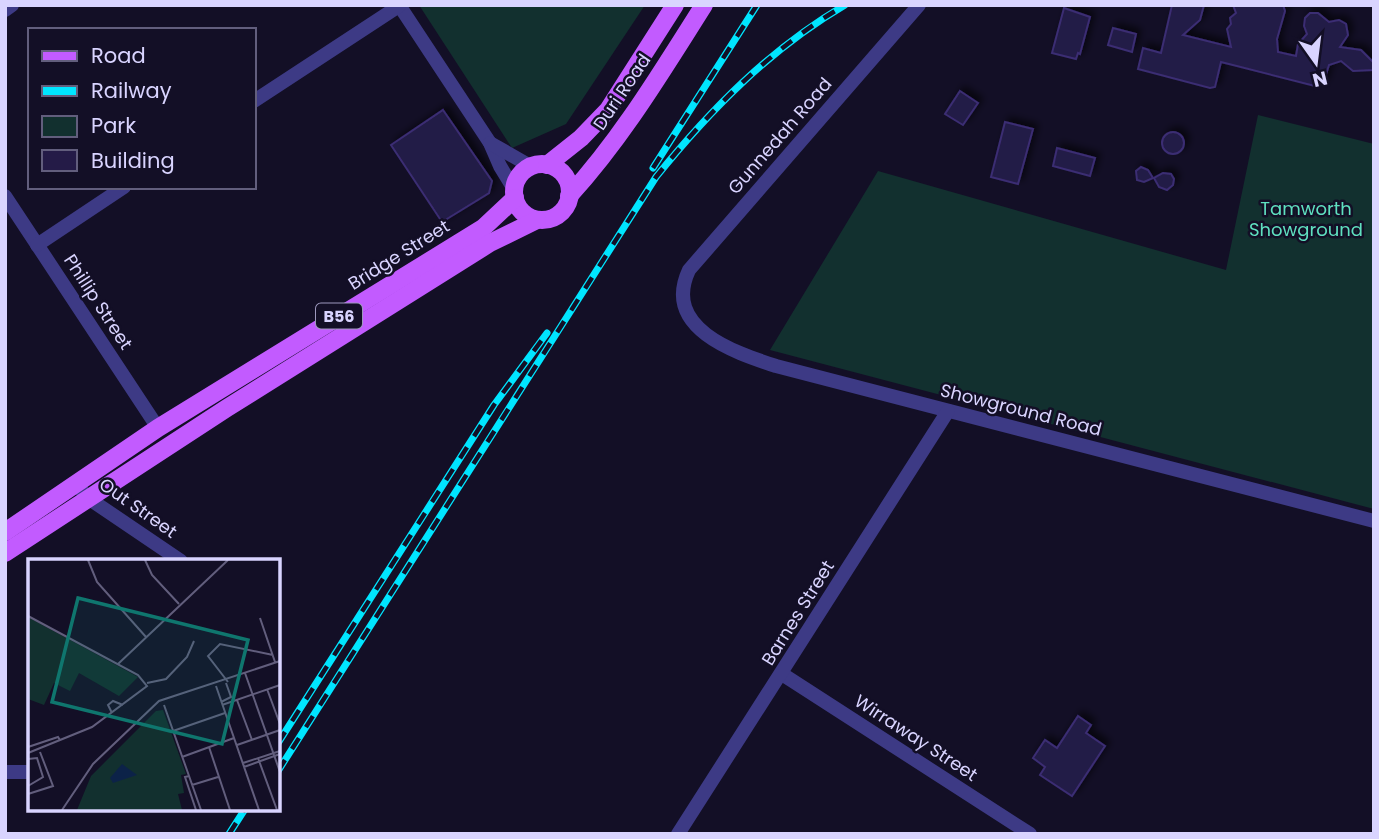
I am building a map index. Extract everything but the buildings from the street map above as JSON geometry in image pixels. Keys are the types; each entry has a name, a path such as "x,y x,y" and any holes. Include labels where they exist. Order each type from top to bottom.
{"main road":[{"name":"Duri Road","path":"540,166 581,138 608,110 675,5"},
{"name":"Duri Road","path":"569,196 600,162 635,114 704,5"},
{"name":"B56","path":"514,193 520,175 540,166"},
{"path":"540,166 562,173 567,180 569,196"},
{"path":"514,193 522,212 537,220"},
{"name":"Bridge Street","path":"5,532 158,428 483,228 514,193"},
{"name":"B56","path":"537,220 545,220 561,212 569,196"},
{"name":"Bridge Street","path":"5,553 227,408 490,243 537,220"},
{"name":"Bridge Street","path":"158,428 166,431 185,428 227,408"}],"street":[{"path":"5,10 12,5"},
{"name":"Gunnedah Road","path":"682,298 682,284 698,258 919,5"},
{"path":"256,100 399,6 490,144 514,193"},
{"path":"490,144 540,166"},
{"path":"37,245 121,189"},
{"name":"Phillip Street","path":"5,196 158,428"},
{"name":"Showground Road","path":"682,298 686,310 702,332 731,350 776,366 1374,521"},
{"name":"Barnes Street","path":"678,834 948,411"},
{"name":"Out Street","path":"76,484 88,498 178,559"},
{"name":"Wirraway Street","path":"782,674 1030,834"},
{"path":"5,772 28,772"}],"green space":[{"path":"419,5 645,5 566,124 512,148"},
{"name":"Tamworth Showground","path":"1258,115 1374,144 1374,509 770,350 878,171 1226,270"}],"railway":[{"path":"653,168 757,5"},
{"path":"280,768 656,177 698,128 766,61 845,5"},
{"path":"280,740 494,405 547,333"},
{"path":"229,834 244,811"}]}
